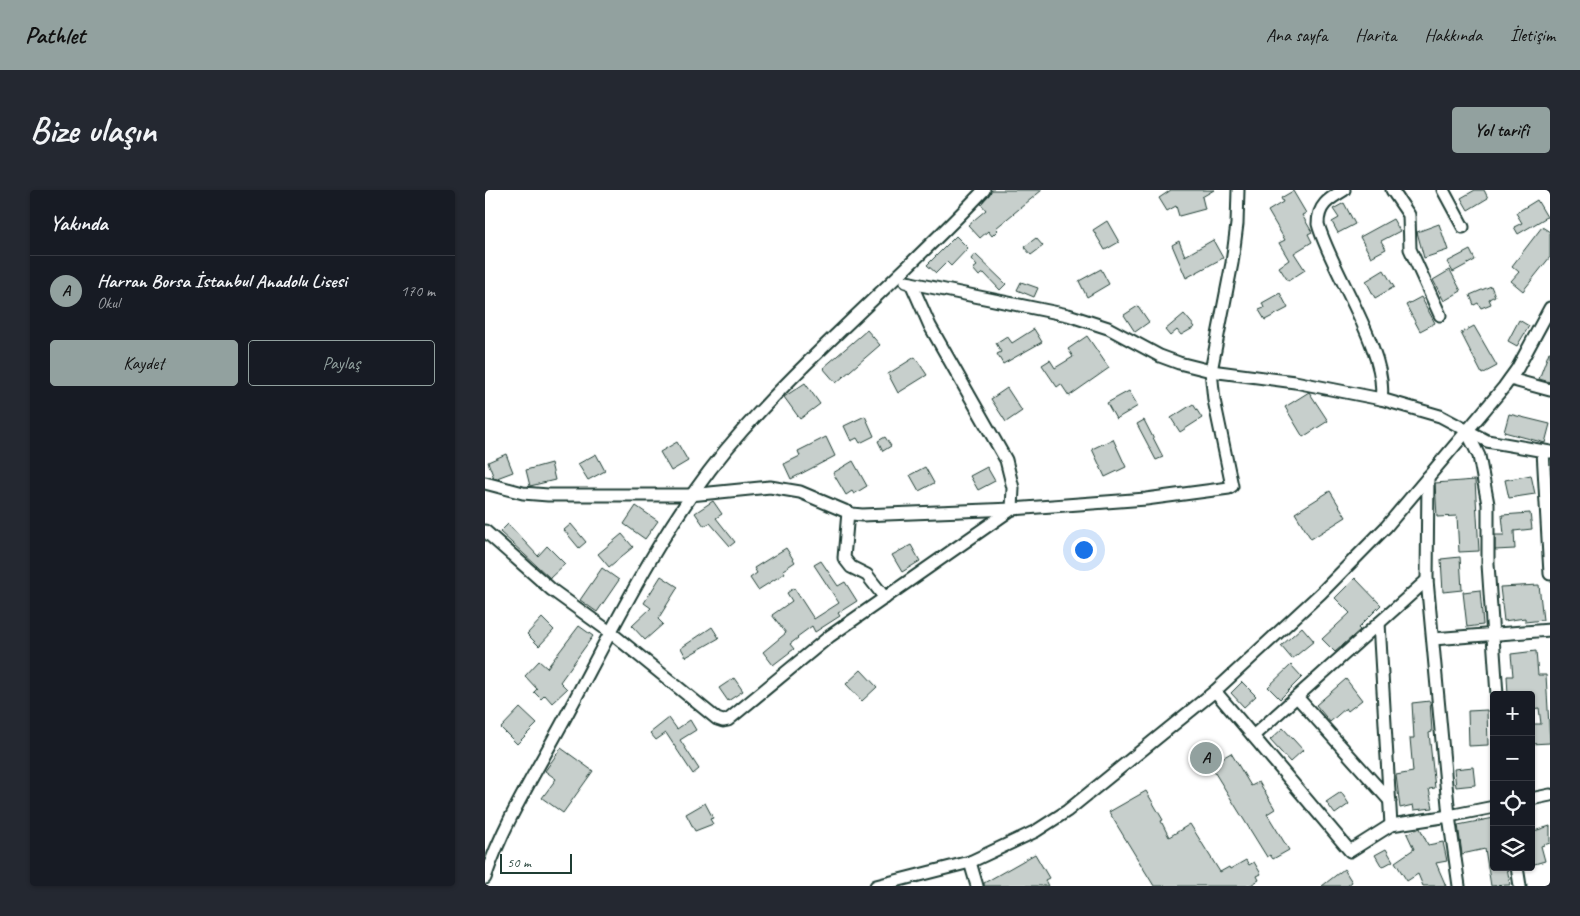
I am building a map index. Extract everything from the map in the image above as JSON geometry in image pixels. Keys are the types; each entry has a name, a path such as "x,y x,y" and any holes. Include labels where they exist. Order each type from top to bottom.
{"street":[{"path":"485,878 512,818 610,632 690,495 714,464 771,400 895,280 984,190"},
{"path":"485,483 523,492 548,495 690,495 770,487 800,492 848,512 862,515 1012,509 1146,499 1224,490 1232,486 1214,400 1211,371 1232,263 1237,224 1238,190"},
{"path":"1344,190 1325,202 1320,208 1318,224 1374,354 1382,381 1381,399"},
{"path":"1392,190 1409,215 1410,249 1440,315"},
{"path":"1443,190 1463,227"},
{"path":"895,280 1045,309 1089,320 1160,356 1211,371 1295,382 1381,399 1440,416 1487,441 1546,451 1550,574"},
{"path":"911,283 930,326 1006,460 1013,488 1012,509"},
{"path":"876,886 970,862 1019,840 1053,821 1215,691 1321,593 1386,527 1510,379 1550,308"},
{"path":"1510,379 1550,390"},
{"path":"1467,432 1479,456 1488,504 1487,564 1497,691"},
{"path":"1479,456 1487,441"},
{"path":"1428,477 1427,580 1449,816 1459,886"},
{"path":"485,531 552,590 610,632 723,722 728,720 830,636 1012,509"},
{"path":"848,512 844,558 851,567 867,575 885,598"},
{"path":"1253,736 1427,580"},
{"path":"1379,623 1391,824"},
{"path":"1433,639 1550,630"},
{"path":"1215,691 1350,851 1391,824 1490,808"},
{"path":"1297,697 1390,801"},
{"path":"1535,798 1550,795"},
{"path":"970,862 977,886"},
{"path":"1518,871 1520,886"}],"building":[{"path":"992,190 1042,190 996,228 998,230 992,236 988,231 980,238 968,225 986,210 981,204"},
{"path":"1171,190 1214,190 1202,197 1205,209 1179,216 1176,206 1167,211 1159,198"},
{"path":"1475,190 1484,190 1488,198 1468,210 1461,198"},
{"path":"1293,191 1306,213 1302,215 1312,232 1308,234 1312,242 1294,253 1305,270 1288,281 1279,267 1289,260 1279,243 1285,240 1268,211 1283,202 1281,198"},
{"path":"1537,200 1547,217 1518,234 1514,227 1522,223 1516,213"},
{"path":"1344,203 1355,224 1338,233 1332,222 1339,218 1333,209"},
{"path":"1393,219 1400,231 1381,241 1386,249 1371,257 1360,237"},
{"path":"1107,221 1119,242 1105,250 1093,230"},
{"path":"1439,224 1448,250 1424,258 1417,232"},
{"path":"1542,227 1550,232 1550,257 1523,291 1511,281 1519,272 1512,266"},
{"path":"956,236 968,248 951,266 947,262 936,273 927,265"},
{"path":"1036,238 1043,246 1031,255 1024,247"},
{"path":"1213,240 1223,258 1186,278 1172,245 1179,241 1185,256"},
{"path":"1470,250 1475,260 1453,272 1447,262"},
{"path":"975,254 1006,284 1000,290 984,273 979,276 973,269 977,266 971,259"},
{"path":"1101,269 1109,284 1087,297 1079,281"},
{"path":"1384,270 1394,287 1375,298 1366,281"},
{"path":"1450,270 1461,291 1444,301 1433,280"},
{"path":"1021,282 1038,288 1034,297 1017,290"},
{"path":"1491,286 1495,296 1489,299 1491,304 1481,308 1478,303 1474,305 1470,295"},
{"path":"1280,293 1288,308 1265,320 1259,310 1264,308 1262,303"},
{"path":"1421,297 1435,323 1420,331 1406,305"},
{"path":"1138,306 1149,322 1135,332 1124,315"},
{"path":"1184,314 1195,327 1181,335 1177,330 1170,336 1165,330"},
{"path":"1519,320 1529,326 1517,346 1508,341"},
{"path":"1474,326 1497,366 1482,374 1461,333"},
{"path":"1034,329 1042,342 1003,364 997,354 1001,352 996,343 1007,336 1012,343"},
{"path":"867,330 880,345 836,383 823,368"},
{"path":"1087,336 1109,368 1069,396 1061,384 1057,387 1042,365 1050,360 1055,368 1073,357 1068,349"},
{"path":"1550,352 1550,382 1539,379"},
{"path":"915,357 927,375 898,393 888,374"},
{"path":"805,383 820,404 800,419 784,397"},
{"path":"1007,388 1022,411 1006,422 991,399"},
{"path":"1129,391 1138,406 1116,419 1107,403"},
{"path":"1309,392 1328,421 1303,437 1285,407"},
{"path":"1193,404 1202,418 1180,432 1171,418"},
{"path":"1509,414 1550,424 1545,443 1504,432"},
{"path":"865,416 874,436 860,443 857,438 851,441 844,426"},
{"path":"1144,420 1163,457 1156,460 1137,424"},
{"path":"826,437 835,456 791,479 784,464 800,456 798,451"},
{"path":"885,437 891,446 883,451 878,441"},
{"path":"1113,439 1126,467 1105,477 1092,449"},
{"path":"677,442 688,461 671,471 660,452"},
{"path":"506,454 513,472 494,478 488,462"},
{"path":"596,454 605,471 588,480 578,464"},
{"path":"853,461 867,486 854,494 852,491 846,495 833,473"},
{"path":"551,463 555,480 530,486 526,470"},
{"path":"925,467 934,483 919,491 910,475"},
{"path":"987,467 995,481 978,490 970,476"},
{"path":"1531,475 1535,494 1509,498 1505,480"},
{"path":"1475,480 1479,551 1459,552 1457,516 1437,517 1435,483"},
{"path":"1330,491 1346,517 1311,539 1295,513"},
{"path":"713,501 722,514 716,518 735,542 730,546 710,523 704,526 695,513"},
{"path":"636,506 658,521 645,539 624,524"},
{"path":"1530,513 1532,529 1514,531 1515,549 1495,550 1495,535 1504,535 1502,515"},
{"path":"508,524 538,556 547,546 565,564 550,578 500,532"},
{"path":"571,524 586,542 579,548 564,530"},
{"path":"622,534 633,547 609,567 598,554"},
{"path":"911,545 920,561 902,572 892,555"},
{"path":"786,548 795,562 783,570 785,573 758,590 750,578 757,573 754,568"},
{"path":"1460,557 1462,590 1443,592 1441,559"},
{"path":"821,561 838,586 845,582 857,601 838,613 840,616 815,632 812,626 797,637 790,644 794,649 773,665 763,652 786,633 772,615 792,601 787,593 794,588 814,619 839,603 814,565"},
{"path":"602,568 619,580 597,612 580,600"},
{"path":"661,576 678,587 658,619 663,624 645,640 632,626 651,608 644,603"},
{"path":"1355,578 1381,605 1358,628 1360,630 1335,652 1322,639 1350,613 1335,598"},
{"path":"1539,585 1543,620 1525,622 1525,618 1504,621 1500,587"},
{"path":"1480,590 1483,625 1467,627 1463,592"},
{"path":"542,618 554,630 539,646 527,634"},
{"path":"579,626 593,636 560,682 567,689 552,703 545,695 541,699 534,692 537,689 525,676 539,661 547,668"},
{"path":"712,627 719,638 686,657 681,648"},
{"path":"1302,627 1314,641 1292,659 1281,646"},
{"path":"1536,651 1538,675 1546,675 1550,743 1535,744 1535,724 1541,724 1539,708 1535,708 1535,691 1508,691 1507,676 1513,676 1511,654"},
{"path":"1291,665 1302,677 1280,699 1268,687"},
{"path":"861,670 877,687 862,701 846,684"},
{"path":"734,678 743,691 728,701 719,688"},
{"path":"1346,679 1362,700 1348,711 1346,708 1330,722 1316,705"},
{"path":"1242,682 1256,696 1244,707 1231,693"},
{"path":"1430,701 1432,732 1429,733 1435,788 1429,789 1433,808 1414,810 1413,805 1400,808 1396,775 1413,772 1410,738 1414,738 1412,703"},
{"path":"520,708 537,724 517,744 501,728"},
{"path":"1487,710 1488,745 1469,746 1468,711"},
{"path":"669,718 677,729 690,720 696,730 680,740 699,769 693,774 666,733 656,740 650,733"},
{"path":"1283,728 1303,750 1290,762 1270,740"},
{"path":"561,748 593,771 563,813 542,798 556,779 545,771"},
{"path":"1231,753 1251,786 1259,782 1275,809 1267,814 1289,850 1273,859 1270,855 1267,857 1210,765"},
{"path":"1473,767 1475,785 1456,787 1454,769"},
{"path":"1146,791 1163,820 1161,821 1169,837 1190,824 1220,872 1246,860 1249,865 1254,862 1261,874 1257,876 1259,880 1249,886 1154,886 1109,812"},
{"path":"1341,792 1349,804 1335,814 1326,802"},
{"path":"705,803 713,818 710,819 713,824 695,831 686,814"},
{"path":"1490,819 1490,871 1508,871 1510,885 1491,886 1485,849 1462,854 1458,825"},
{"path":"1550,826 1550,843 1541,846 1545,861 1535,864 1535,831"},
{"path":"1420,828 1428,845 1443,842 1447,861 1436,863 1446,886 1423,886 1418,874 1407,881 1395,862 1414,849 1407,834"},
{"path":"1386,849 1393,861 1382,867 1375,855"},
{"path":"1035,854 1049,878 1045,880 1048,886 984,886 984,883"},
{"path":"1344,869 1352,882 1347,886 1322,886"}],"place":[{"name":"Harran Borsa İstanbul Anadolu Lisesi","path":"1206,758"}]}
